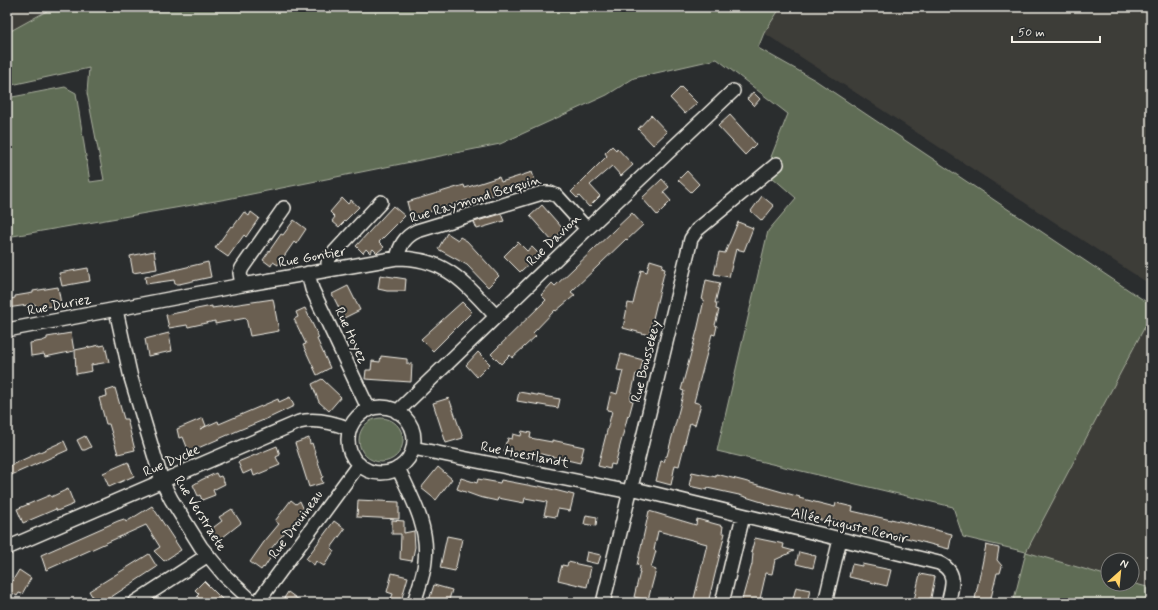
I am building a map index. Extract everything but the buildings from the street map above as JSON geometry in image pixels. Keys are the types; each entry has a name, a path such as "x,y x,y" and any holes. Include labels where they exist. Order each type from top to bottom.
{"street":[{"name":"Rue Davion","path":"397,412 587,229 734,92"},
{"name":"Rue Boussekey","path":"603,603 689,247 693,236 697,230 777,164"},
{"name":"Rue Raymond Berquin","path":"397,258 399,249 403,242 411,234 417,231 542,193 550,193 557,196 587,229"},
{"path":"329,270 329,258 381,202"},
{"path":"242,285 240,273 242,268 284,208"},
{"name":"Rue Gontier","path":"116,310 242,285 397,258 422,260 446,269 461,280 496,316"},
{"name":"Rue Hoyez","path":"308,273 312,289 369,410"},
{"name":"Rue Duriez","path":"7,330 116,310"},
{"name":"Rue Verstraete","path":"116,310 132,383 162,481 188,526 208,555 225,576 254,603"},
{"path":"384,408 397,412 411,427 414,439 413,448 408,460 390,472 378,473 366,470 353,457 349,448 348,439 350,429 359,416 369,410 384,408"},
{"name":"Rue Dycke","path":"7,548 299,422 315,420 336,424 350,429"},
{"name":"Rue Hoestlandt","path":"413,448 630,490 743,516"},
{"name":"Rue Drouineau","path":"257,603 359,464"},
{"path":"398,468 419,515 425,540 424,568 414,603"},
{"path":"722,603 743,516"},
{"name":"Allée Auguste Renoir","path":"743,516 936,562 948,569 951,574 952,582 948,603"},
{"path":"825,603 840,539"},
{"path":"134,603 208,555"}],"shaded area":[{"path":"7,7 54,7 7,33"},
{"path":"781,7 1151,7 1151,285 764,33"},
{"path":"1151,315 1151,588 1140,585 1140,552 1100,552 1100,574 1026,552"}],"green space":[{"path":"54,7 781,7 764,33 758,48 815,80 1151,305 1151,315 1026,552 963,537 953,507 717,451 768,231 796,198 772,177 780,163 771,157 788,114 717,59 634,78 607,95 500,144 227,199 7,237 7,98 65,87 76,93 90,182 104,180 87,93 89,68 7,86 7,33"},
{"path":"377,418 385,418 397,424 403,436 403,444 397,456 385,462 377,462 365,456 359,444 359,436 365,424"},
{"path":"1026,552 1100,574 1100,592 1140,592 1140,585 1151,588 1151,603 1013,603"}]}
